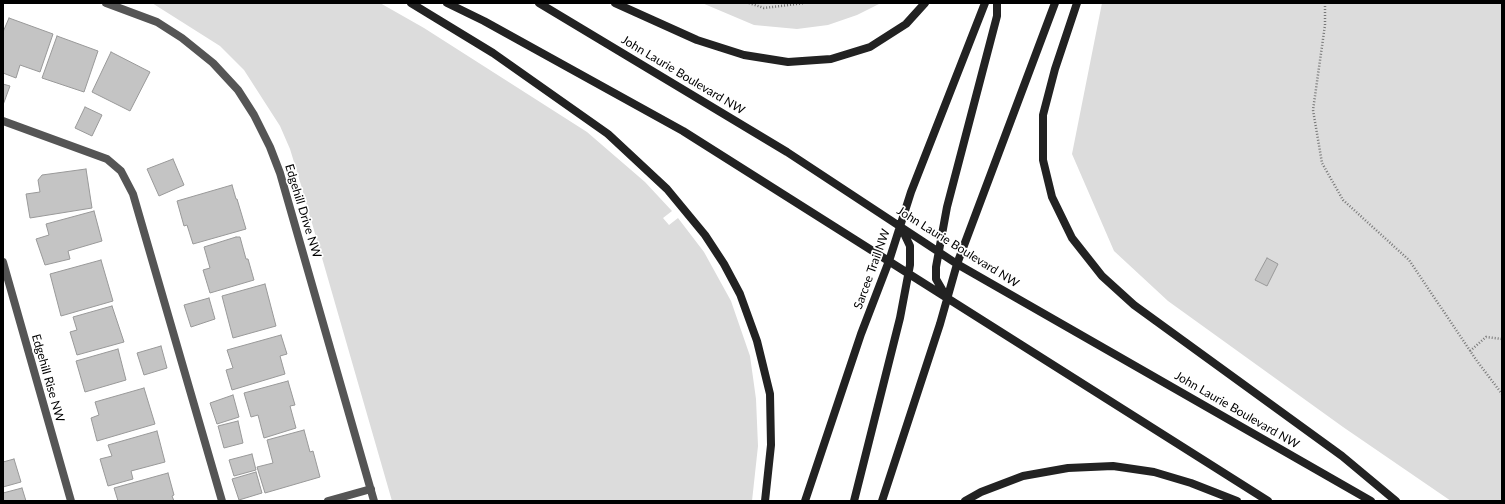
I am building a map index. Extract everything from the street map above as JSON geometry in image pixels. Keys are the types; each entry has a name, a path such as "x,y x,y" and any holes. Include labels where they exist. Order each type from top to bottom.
{"main road":[{"path":"411,3 493,53 608,134 667,189 705,235 724,264 740,294 757,340 770,394 770,445 765,501"},
{"path":"447,3 484,21 683,131 1268,501"},
{"name":"John Laurie Boulevard NW","path":"539,3 780,148 957,264 1371,501"},
{"path":"615,3 697,40 744,55 788,62 831,59 870,47 906,24 925,3"},
{"name":"Sarcee Trail NW","path":"805,501 862,334 889,262 911,192 985,3"},
{"path":"947,299 936,279 936,266 946,207 997,16 996,3"},
{"path":"882,501 957,264 1055,3"},
{"path":"1077,3 1055,69 1043,115 1043,160 1052,197 1072,238 1102,276 1134,305 1342,456 1396,501"},
{"path":"854,501 900,318 910,265 910,246 900,226"},
{"path":"965,501 981,492 1023,476 1068,468 1113,466 1154,472 1191,483 1237,501"}],"street":[{"name":"Edgehill Drive NW","path":"106,3 157,22 182,38 213,62 238,90 254,116 270,147 280,173 374,501"},
{"path":"3,121 107,158 121,171 133,194 222,501"},
{"name":"Edgehill Rise NW","path":"3,262 71,501"},
{"path":"328,501 371,489"}],"path":[{"path":"749,3 764,8 805,3"},
{"path":"1325,3 1325,24 1313,110 1322,163 1343,200 1409,260 1470,351 1502,394"},
{"path":"1470,351 1486,338 1502,339"}],"shaded area":[{"path":"152,3 380,3 424,28 587,132 645,182 672,211 663,218 669,225 678,218 704,252 731,301 750,356 756,399 758,446 752,501 392,501 301,185 290,149 280,126 244,70 220,46"},
{"path":"702,3 881,3 857,15 828,25 797,29 754,25"},
{"path":"1102,3 1502,3 1502,501 1451,501 1343,427 1168,301 1114,251 1072,154"}],"building":[{"path":"9,18 53,34 40,72 20,65 16,78 3,73 3,32"},
{"path":"57,36 98,51 84,92 42,78"},
{"path":"111,52 150,72 130,111 92,92"},
{"path":"3,84 10,86 3,105"},
{"path":"85,107 102,115 92,136 75,128"},
{"path":"173,159 184,185 159,196 147,169"},
{"path":"86,169 92,208 30,218 26,194 40,192 38,180 42,175"},
{"path":"232,185 246,229 193,244 187,225 184,226 177,201"},
{"path":"94,211 102,241 68,251 70,259 45,265 36,239 49,235 46,224"},
{"path":"240,237 254,280 210,293 203,270 210,268 204,247"},
{"path":"1267,258 1278,264 1267,286 1255,280"},
{"path":"101,260 113,301 61,316 50,274"},
{"path":"265,284 276,326 233,338 222,296"},
{"path":"209,298 215,319 191,327 184,305"},
{"path":"112,306 124,342 77,355 70,332 77,330 73,317"},
{"path":"281,335 287,354 280,356 285,374 232,390 226,370 233,368 227,350"},
{"path":"161,346 167,368 144,375 137,353"},
{"path":"118,349 126,380 85,392 76,361"},
{"path":"288,381 295,405 290,406 296,428 264,438 258,415 251,417 244,393"},
{"path":"144,388 155,424 97,441 91,418 99,415 95,402"},
{"path":"233,395 239,417 217,424 210,403"},
{"path":"238,421 243,443 224,448 218,426"},
{"path":"304,430 310,452 313,451 320,477 265,493 257,467 273,463 267,440"},
{"path":"157,431 165,462 131,471 133,479 108,486 100,459 112,456 108,445"},
{"path":"252,454 256,470 234,476 229,460"},
{"path":"14,459 21,482 3,487 3,462"},
{"path":"256,472 262,493 239,500 232,479"},
{"path":"168,473 174,495 172,496 174,501 118,501 114,488"},
{"path":"22,488 26,501 3,501 3,493"}]}
